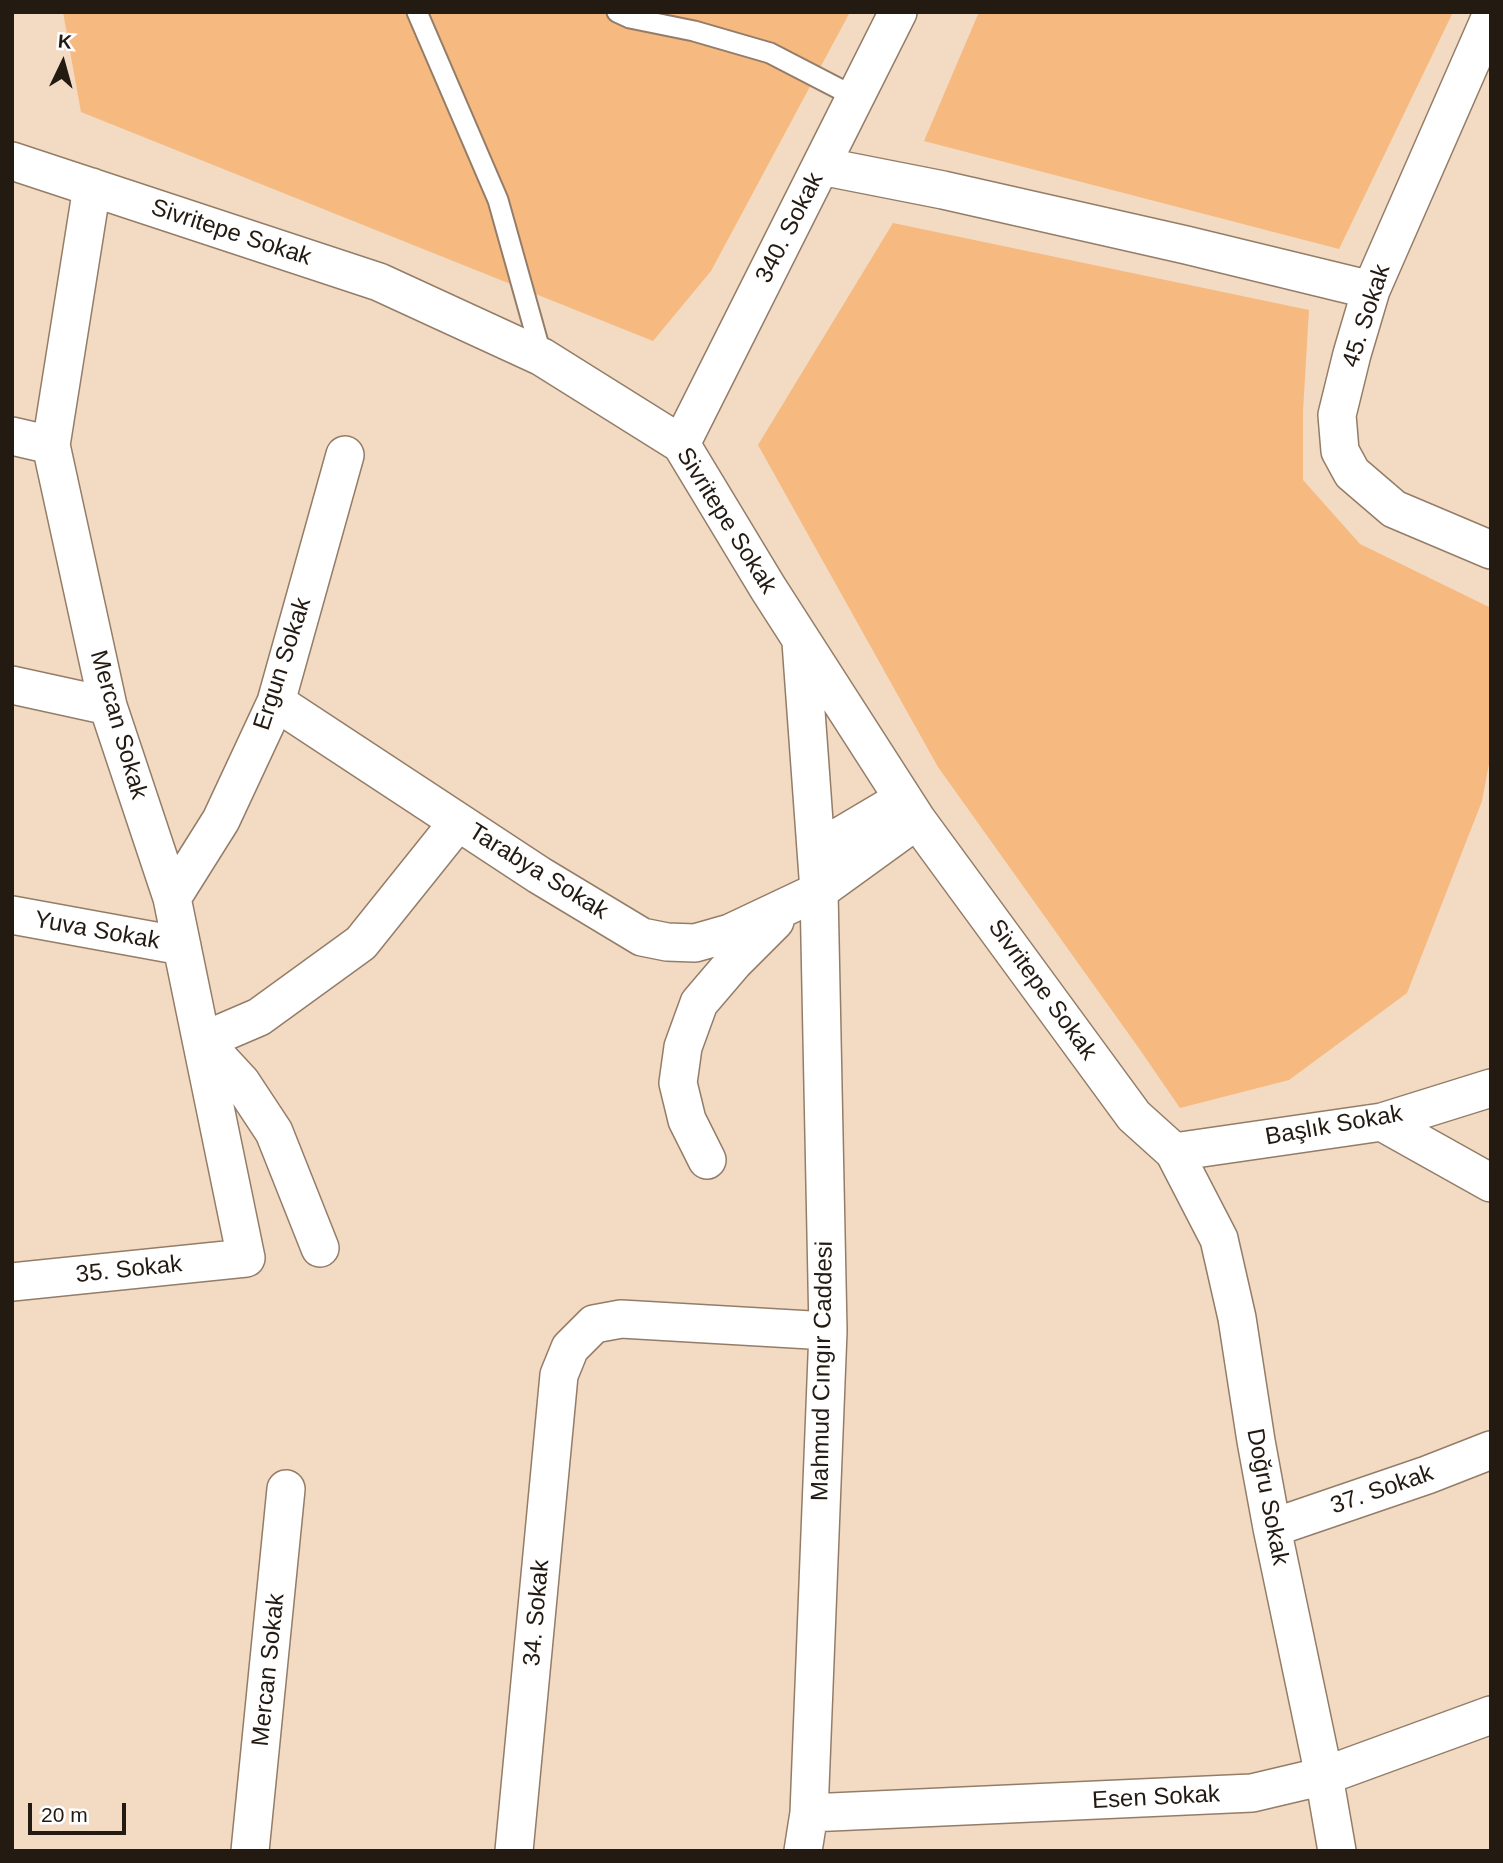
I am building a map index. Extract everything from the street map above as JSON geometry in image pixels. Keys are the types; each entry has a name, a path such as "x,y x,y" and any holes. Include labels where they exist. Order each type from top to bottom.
{"street":[{"name":"340. Sokak","path":"681,444 898,12"},
{"name":"45. Sokak","path":"1491,16 1371,290 1337,415 1340,451 1352,473 1394,509 1491,550"},
{"name":"Sivritepe Sokak","path":"12,161 379,282 542,357 681,444 910,810 1134,1116 1174,1152"},
{"path":"821,166 943,190 1371,290"},
{"name":"Mercan Sokak","path":"92,187 51,445 108,706 172,898 246,1258"},
{"path":"12,436 51,445"},
{"name":"Ergun Sokak","path":"172,898 221,820 276,702 345,455"},
{"name":"Mahmud Cıngır Caddesi","path":"801,639 817,850 806,897 828,1331 809,1813 803,1851"},
{"path":"12,685 108,706"},
{"name":"Tarabya Sokak","path":"276,702 539,875 642,937 667,942 695,943 730,933 806,897"},
{"path":"817,850 910,810"},
{"path":"707,1160 687,1120 678,1083 683,1047 699,1003 734,962 806,897 910,810"},
{"path":"320,1248 274,1132 241,1082 203,1041 258,1017 361,943 458,822"},
{"name":"Yuva Sokak","path":"12,915 182,946"},
{"name":"Başlık Sokak","path":"1174,1152 1382,1122 1491,1088"},
{"path":"1382,1122 1491,1184"},
{"name":"Doğru Sokak","path":"1174,1152 1219,1239 1237,1318 1272,1528 1337,1851"},
{"name":"35. Sokak","path":"12,1283 246,1258"},
{"name":"34. Sokak","path":"514,1851 559,1375 570,1348 594,1324 621,1320 828,1331"},
{"name":"37. Sokak","path":"1272,1528 1491,1450"},
{"name":"Mercan Sokak","path":"250,1851 286,1489"},
{"name":"Esen Sokak","path":"809,1813 1252,1793 1324,1776 1491,1715"}],"lane":[{"path":"417,12 498,201 542,357"},
{"path":"617,12 630,18 770,53 855,97"}],"shaded area":[{"path":"63,12 850,12 711,271 653,341 81,112"},
{"path":"979,12 1453,12 1339,249 924,141"},
{"path":"893,223 1309,310 1303,411 1303,480 1360,544 1491,608 1491,753 1482,801 1407,993 1289,1080 1180,1108 938,767 758,445"}]}
